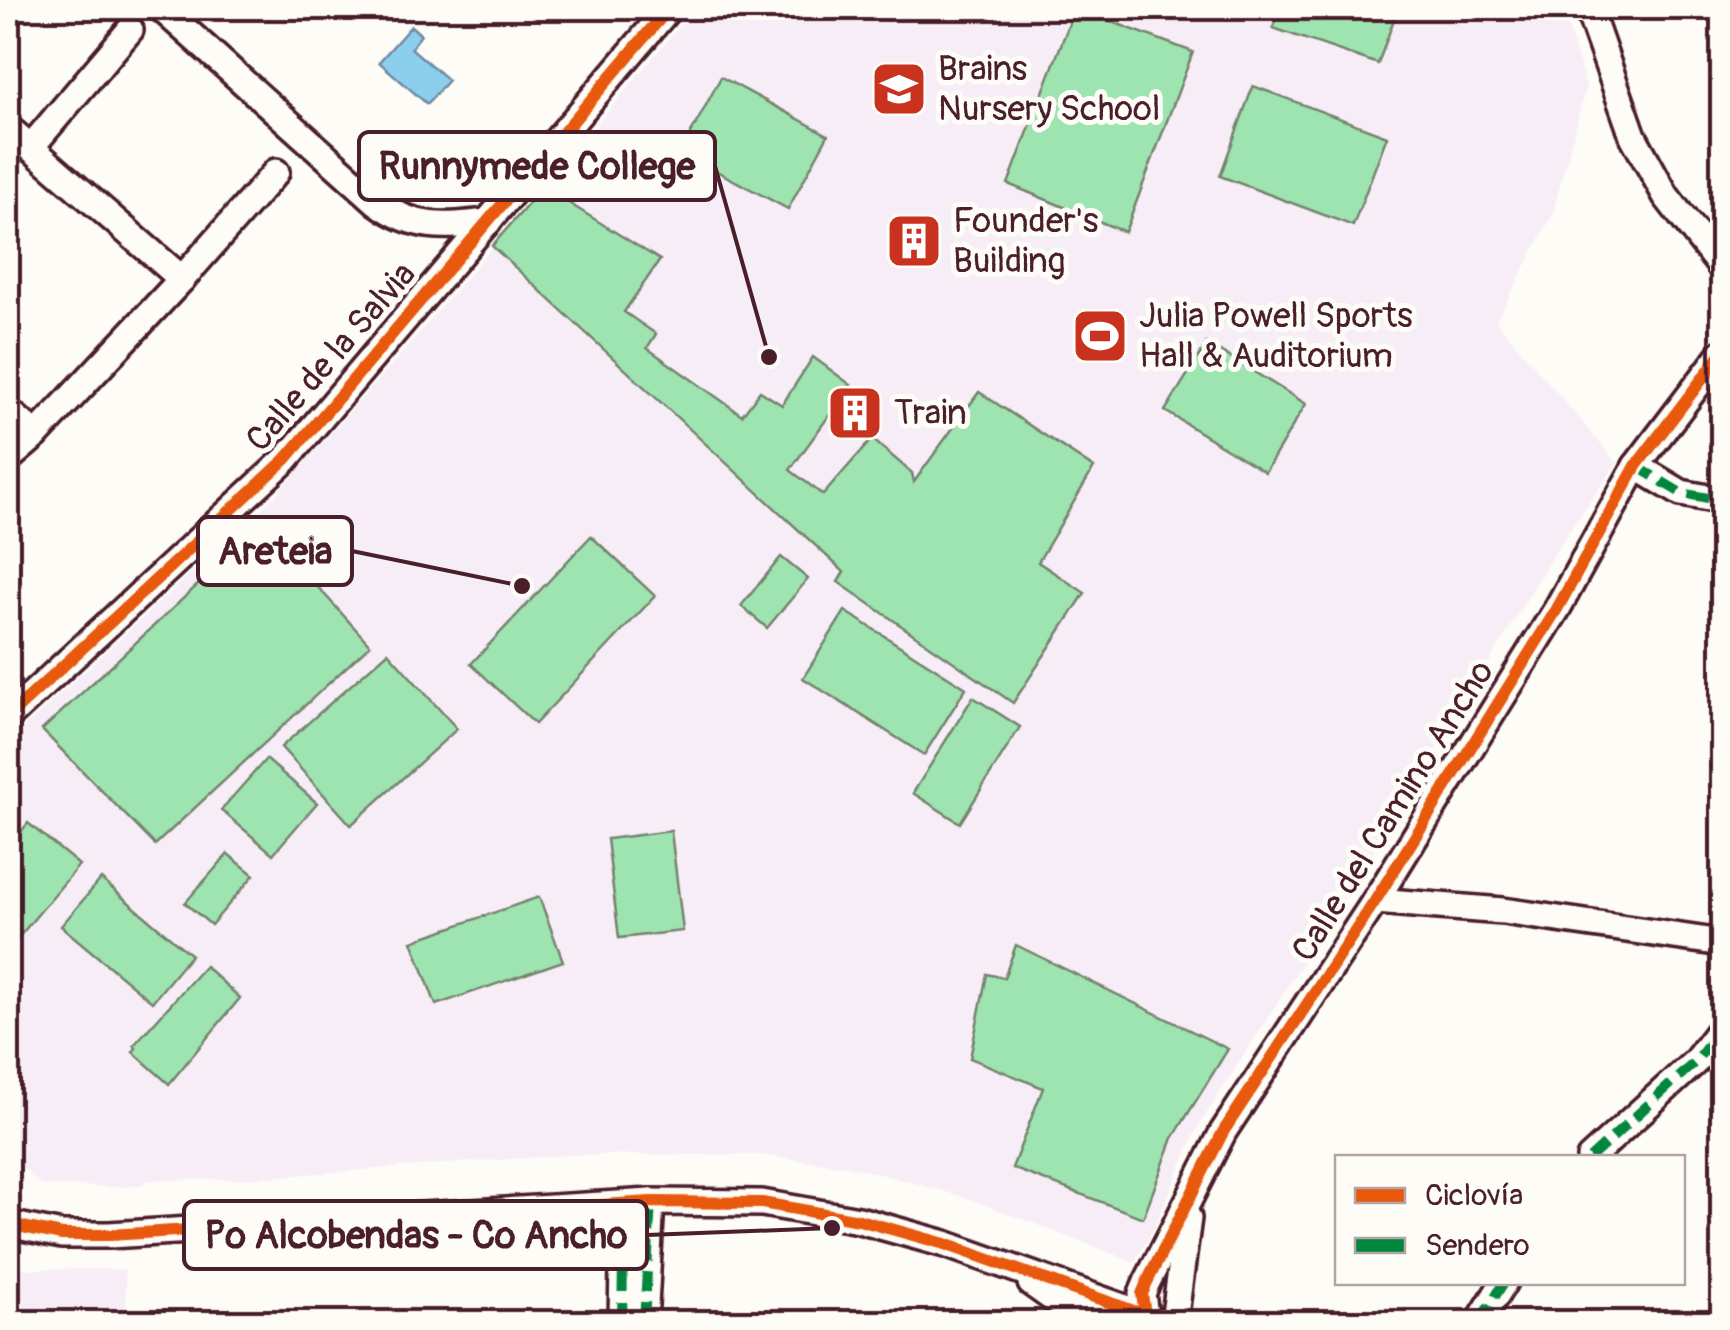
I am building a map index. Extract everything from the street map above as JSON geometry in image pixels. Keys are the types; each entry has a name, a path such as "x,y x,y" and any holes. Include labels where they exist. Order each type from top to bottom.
{"street":[{"path":"161,8 399,218 449,226 488,222"},
{"name":"Calle de la Salvia","path":"8,717 286,459 669,8"},
{"path":"1588,8 1633,136 1666,196 1722,268"},
{"path":"31,148 130,30"},
{"path":"8,128 182,279"},
{"path":"8,459 36,435 182,279 276,172"},
{"name":"Calle del Camino Ancho","path":"1138,1319 1142,1294 1223,1132 1375,900 1557,609 1636,466 1722,353"},
{"path":"8,411 36,435"},
{"path":"1636,466 1680,493 1719,500 1722,495"},
{"path":"1375,900 1503,911 1722,943"},
{"path":"1593,1155 1696,1061 1722,1027"},
{"name":"Calle del Camino Ancho","path":"1173,1322 1194,1189"},
{"path":"8,1224 62,1235 109,1235 651,1202 762,1203 858,1220 945,1244 1138,1319 1165,1317 1173,1322"},
{"path":"644,1322 651,1202"},
{"path":"622,1322 624,1204"},
{"path":"997,1263 1086,1322"},
{"path":"1479,1322 1502,1285"}],"shaded area":[{"path":"695,8 1562,8 1586,87 1552,216 1496,321 1617,463 1558,547 1404,804 1198,1127 1151,1234 1134,1262 967,1198 848,1166 760,1155 568,1155 239,1179 148,1180 142,1185 124,1187 42,1186 8,1154 8,742 275,496 410,344"},
{"path":"8,1262 28,1269 125,1269 127,1322 8,1322"}],"green space":[{"path":"1075,8 1193,52 1125,232 1008,184"},
{"path":"1280,8 1398,8 1378,64 1273,28"},
{"path":"721,77 828,135 788,209 681,152"},
{"path":"1253,86 1387,136 1353,226 1220,176"},
{"path":"543,187 660,260 624,312 656,334 647,348 742,415 760,391 782,405 813,357 851,385 790,470 823,495 872,439 912,473 914,482 979,392 1094,468 1038,562 1085,593 1013,703 838,582 844,572 492,246"},
{"path":"1207,343 1306,404 1265,472 1165,411"},
{"path":"262,525 370,645 155,845 42,730"},
{"path":"591,536 655,596 535,724 471,664"},
{"path":"781,557 808,579 767,628 741,606"},
{"path":"845,611 966,688 924,755 803,678"},
{"path":"388,652 457,729 351,825 281,747"},
{"path":"973,697 1020,727 960,823 913,793"},
{"path":"266,759 317,803 273,854 221,810"},
{"path":"28,823 79,865 8,950 8,848"},
{"path":"671,831 683,931 619,938 607,839"},
{"path":"228,854 254,875 211,925 185,903"},
{"path":"101,879 191,955 152,1002 61,926"},
{"path":"539,897 563,961 436,1005 412,941"},
{"path":"1016,945 1228,1049 1173,1138 1143,1218 1012,1168 1043,1088 970,1058 987,974 1004,978"},
{"path":"205,966 240,998 169,1084 133,1052 134,1045"}],"water":[{"path":"411,26 421,35 411,48 448,80 427,104 379,62"}],"marked path":[{"path":"1636,466 1681,493 1719,500 1722,495"},
{"path":"1593,1155 1696,1061 1722,1027"},
{"path":"644,1322 651,1202"},
{"path":"622,1322 624,1204"},
{"path":"1479,1322 1502,1285"}],"cycle path":[{"path":"8,717 286,459 669,8"},
{"path":"8,1224 62,1235 109,1235 651,1202 762,1203 859,1220 945,1244 1145,1315 1142,1294 1147,1282 1223,1132 1375,901 1557,609 1636,466 1722,353"}],"place":[{"name":"Brains Nursery School","path":"899,89"},
{"name":"Founder's Building","path":"914,241"},
{"name":"Julia Powell Sports Hall & Auditorium","path":"1100,336"},
{"name":"Runnymede College","path":"769,357"},
{"name":"Train","path":"855,413"},
{"name":"Areteia","path":"522,586"},
{"name":"Pº Alcobendas - Cº Ancho","path":"832,1228"}]}
